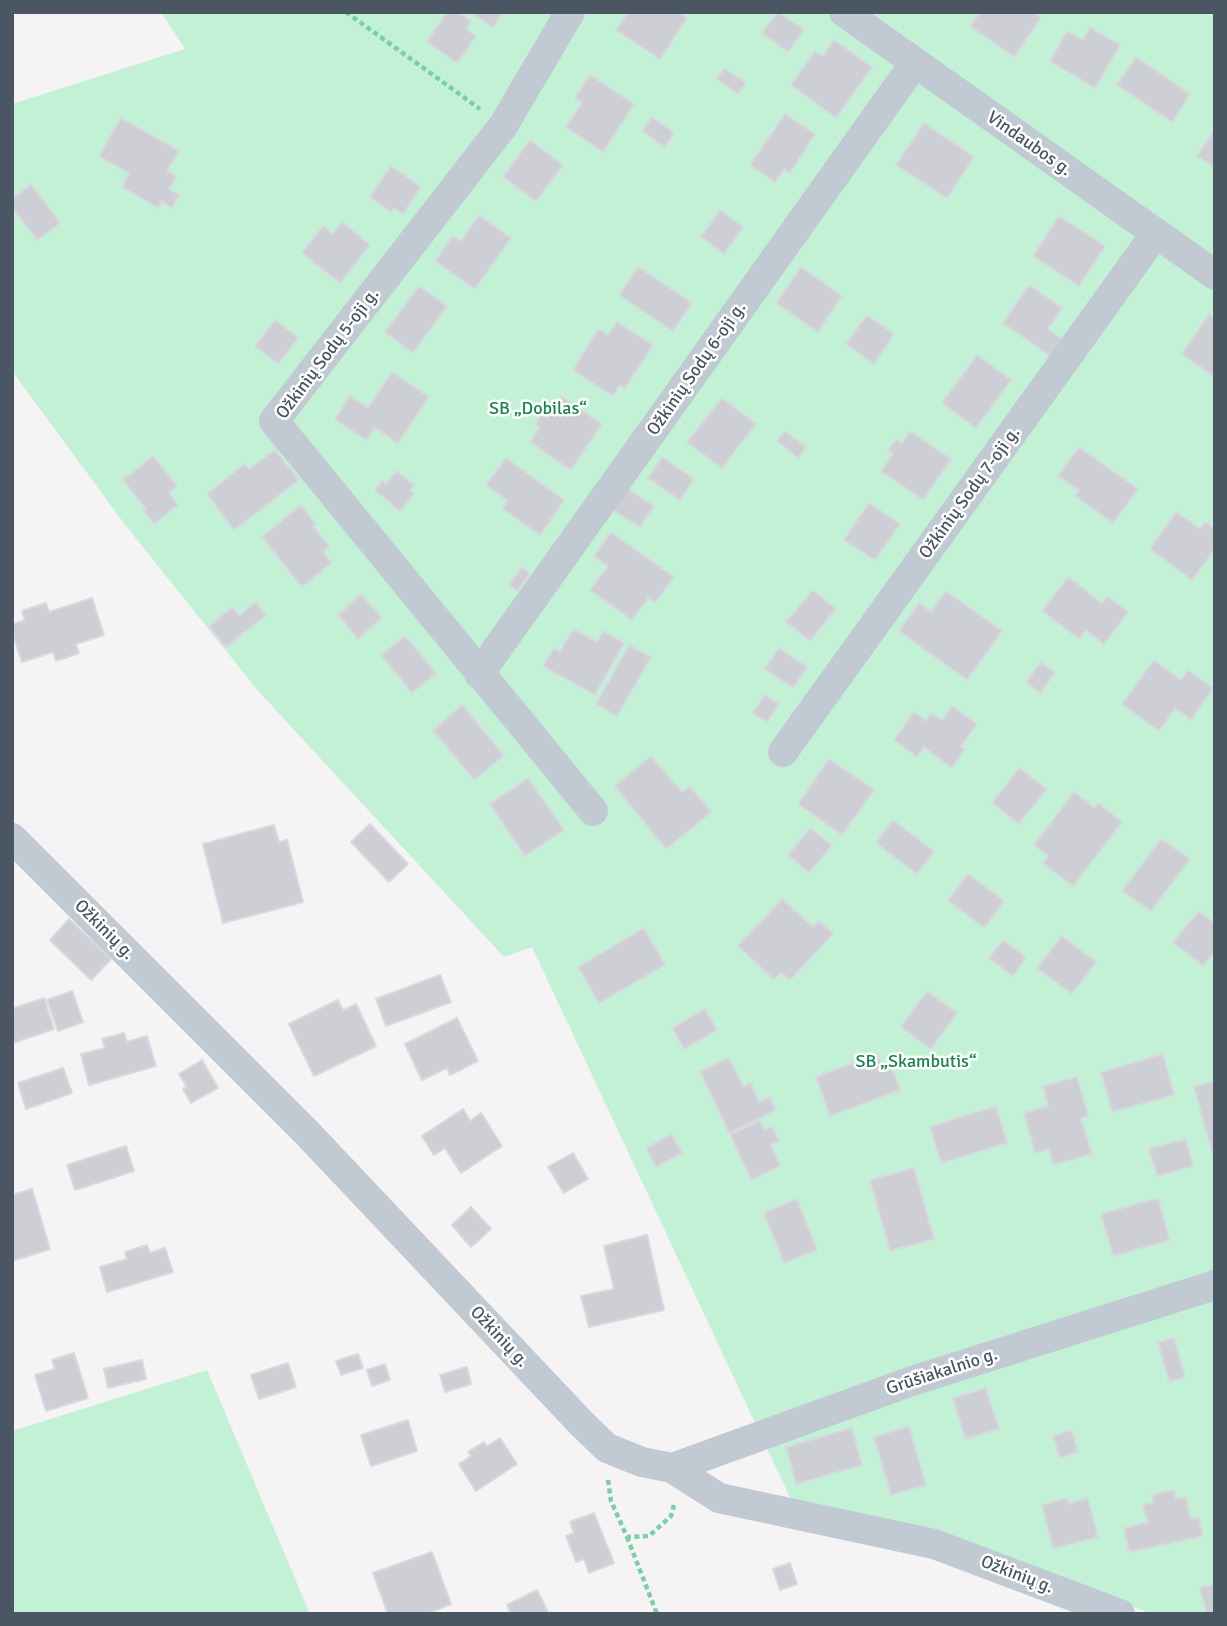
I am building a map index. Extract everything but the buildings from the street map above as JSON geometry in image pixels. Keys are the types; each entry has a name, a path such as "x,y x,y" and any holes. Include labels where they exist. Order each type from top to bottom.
{"street":[{"name":"Ožkinių Sodų 5-oji g.","path":"570,12 503,126 274,421 593,811"},
{"name":"Vindaubos g.","path":"844,12 1215,275"},
{"name":"Ožkinių Sodų 6-oji g.","path":"479,674 914,64"},
{"name":"Ožkinių Sodų 7-oji g.","path":"783,752 1156,233"},
{"name":"Ožkinių g.","path":"12,838 309,1135 607,1448 642,1462 672,1468 719,1499 934,1544 1120,1614"},
{"name":"Grūšiakalnio g.","path":"672,1468 912,1381 1215,1285"}],"path":[{"path":"346,12 503,126"},
{"path":"607,1448 611,1501 657,1614"},
{"path":"627,1537 649,1536 671,1516 678,1493 672,1468"}],"green space":[{"path":"161,12 1215,12 1215,1614 1152,1614 950,1536 794,1506 532,947 504,957 259,692 126,526 12,371 12,104 185,49"},
{"path":"207,1370 310,1614 12,1614 12,1431"}],"park label":[{"name":"SB „Dobilas“","path":"538,409"},
{"name":"SB „Skambutis“","path":"916,1062"}]}
